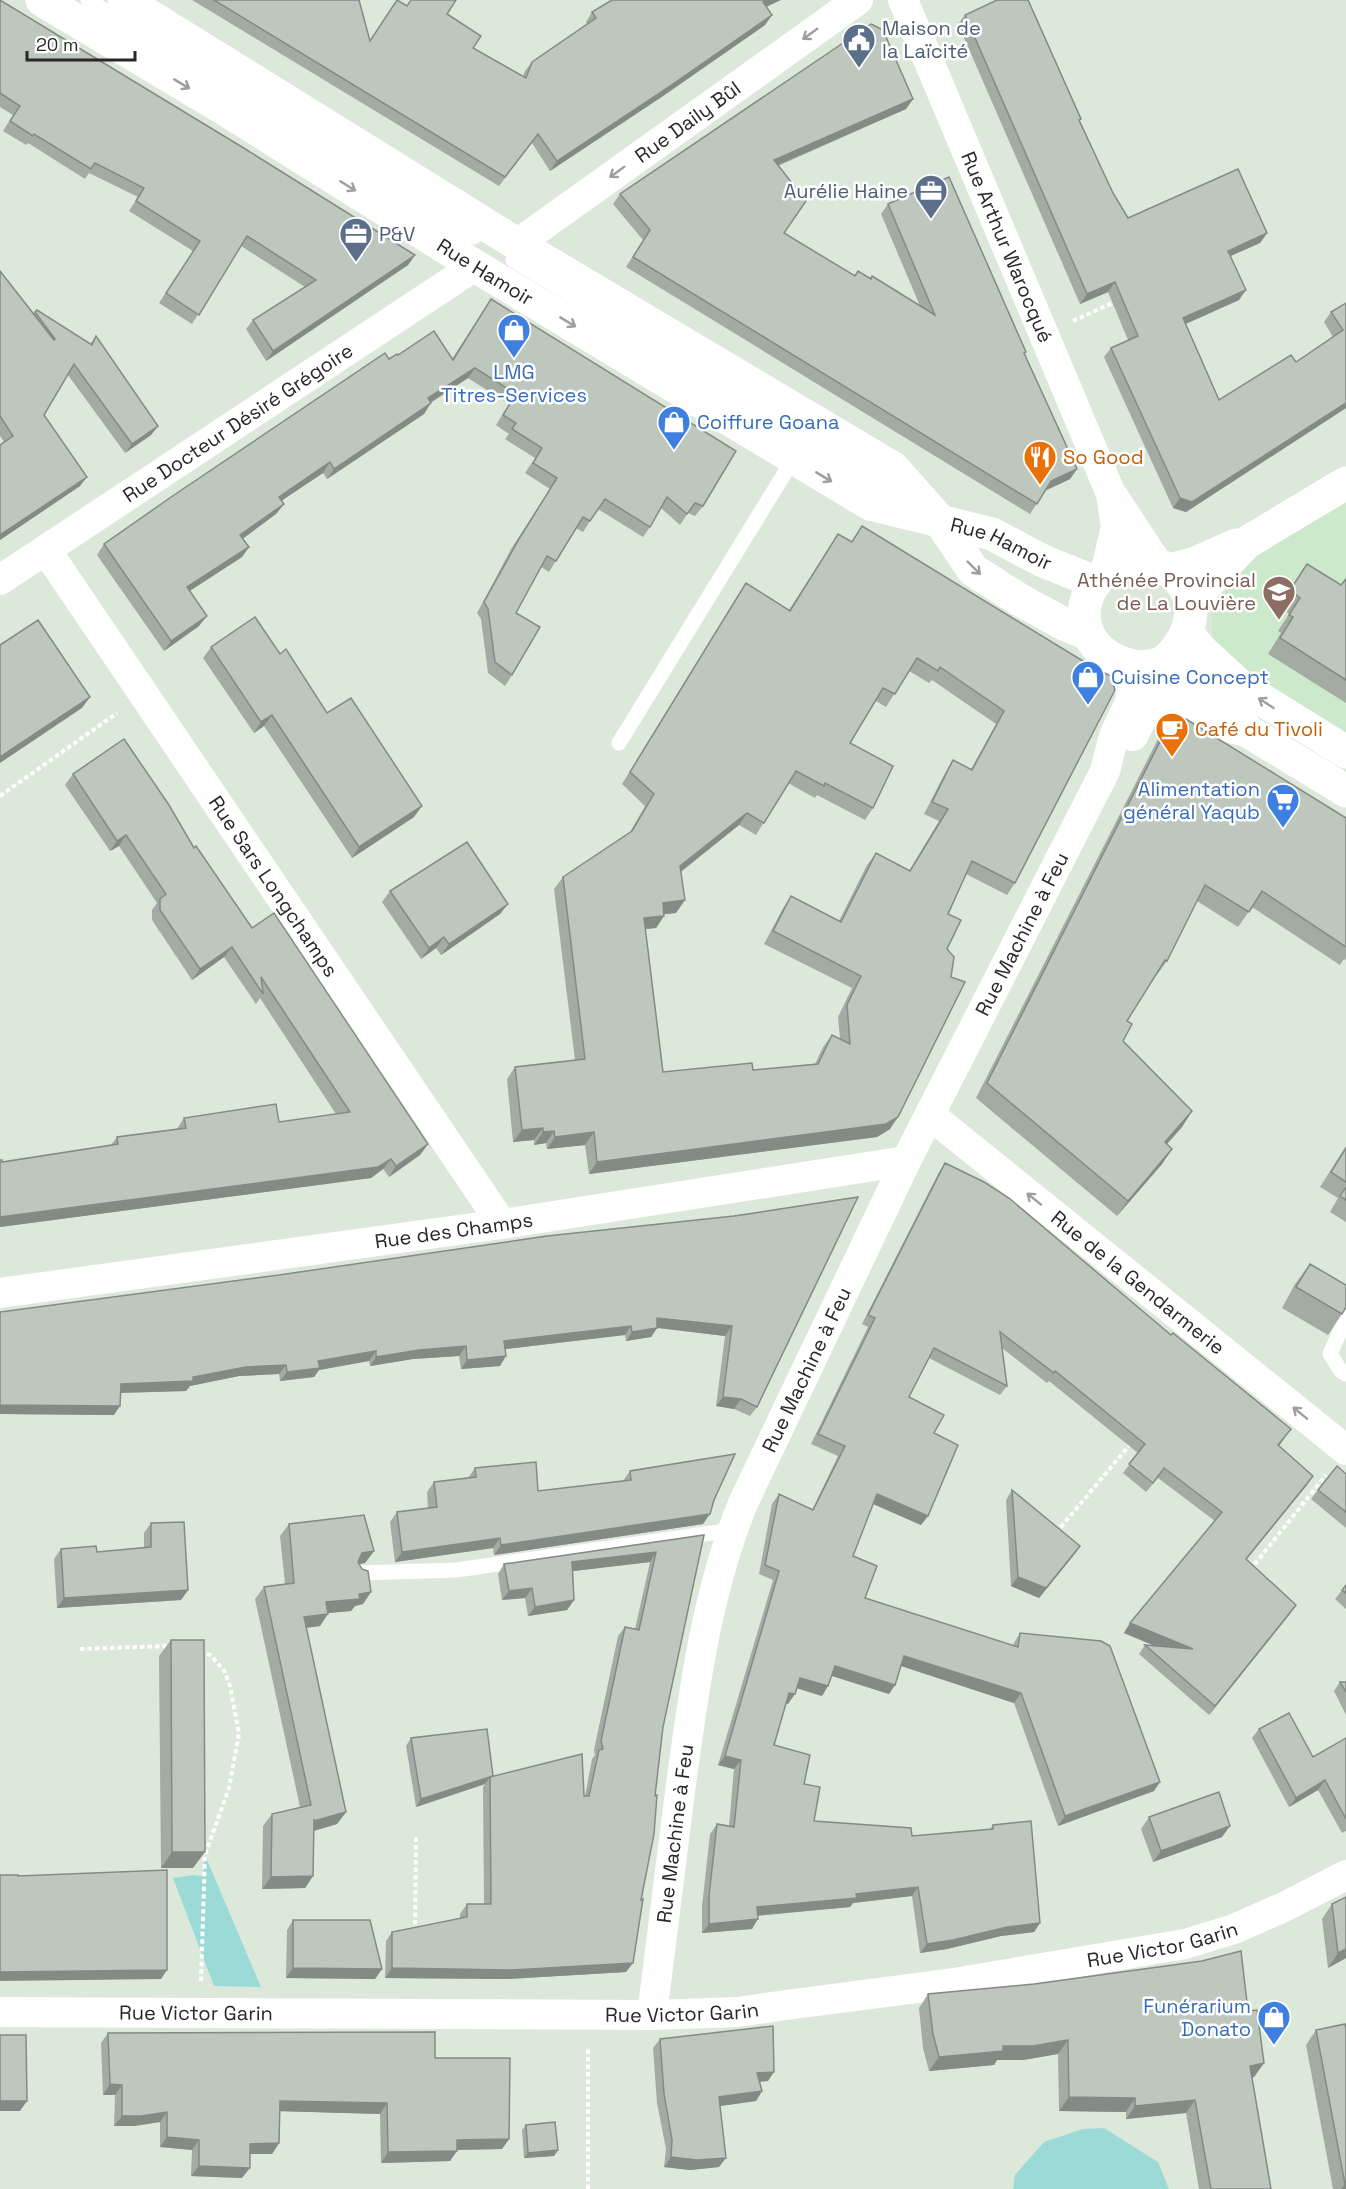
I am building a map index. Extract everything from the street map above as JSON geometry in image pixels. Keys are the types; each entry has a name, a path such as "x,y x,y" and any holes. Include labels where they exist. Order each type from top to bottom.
{"main road":[{"name":"Rue Hamoir","path":"42,0 223,108 494,251 893,468 940,521 973,570 1020,600 1088,634"},
{"name":"Rue Hamoir","path":"124,0 794,458 870,504 992,534 1043,561 1101,576"},
{"path":"1160,663 1189,620 1204,587 1246,543 1346,483"},
{"path":"1246,543 1238,544 1193,564 1163,566 1143,560 1128,560 1114,564 1101,576 1086,600 1085,615 1088,634 1106,655 1120,662 1144,666 1160,663 1226,707 1249,732 1346,791"},
{"path":"1163,566 1179,579 1189,597 1189,620 1202,651 1240,686 1346,752"}],"street":[{"name":"Rue Daily Bûl","path":"494,251 858,0"},
{"name":"Rue Arthur Warocqué","path":"903,0 1042,335 1111,494 1116,527 1101,576"},
{"name":"Rue Docteur Désiré Grégoire","path":"0,580 494,251"},
{"name":"Rue Arthur Warocqué","path":"1111,494 1163,566"},
{"name":"Rue Sars Longchamps","path":"46,550 502,1224"},
{"name":"Rue Machine à Feu","path":"1106,771 1114,736 1131,700 1130,684 1120,662"},
{"name":"Rue Machine à Feu","path":"652,2015 694,1689 710,1613 732,1530 906,1161 1106,771 1129,744 1157,688 1160,663"},
{"path":"1142,717 1161,702 1175,703 1224,726 1249,732"},
{"name":"Rue de la Gendarmerie","path":"930,1115 1339,1460"},
{"name":"Rue des Champs","path":"0,1293 502,1224 906,1161"},
{"name":"Rue Victor Garin","path":"0,2012 652,2015 738,2012 948,1984 1185,1944 1234,1929 1346,1875"}],"lane":[{"name":"Rue Hamoir","path":"88,0 494,251"},
{"path":"620,743 794,458"},
{"path":"1346,1318 1330,1354 1341,1371 1346,1374"},
{"path":"359,1573 457,1570 732,1530"}],"path":[{"path":"1042,335 1117,301"},
{"path":"0,795 144,694"},
{"path":"1056,1534 1138,1434"},
{"path":"1250,1572 1339,1460"},
{"path":"80,1649 170,1647"},
{"path":"190,1648 210,1655 224,1670 230,1686 239,1734 229,1788 205,1855 200,2013"},
{"path":"415,1943 416,1837"},
{"path":"588,2014 588,2189"}],"shaded area":[{"name":"Athénée Provincial de La Louvière","path":"1346,501 1346,742 1219,654 1212,633 1212,610 1219,583 1230,570"},
{"path":"205,1855 261,1987 214,1986 173,1878 203,1876"},
{"path":"1104,2128 1158,2162 1169,2189 1013,2189 1015,2175 1044,2142 1083,2129"}],"building":[{"path":"0,0 415,255 273,351 253,320 316,280 247,236 199,315 166,293 200,241 136,201 144,188 95,163 91,169 10,121 20,106 0,93"},
{"path":"214,0 359,0 370,41 397,0 407,6 411,0 456,0 447,14 481,36 473,48 526,78 532,62 596,18 592,12 612,0 767,0 763,2 772,15 557,161 538,134 505,177"},
{"path":"997,0 1028,0 1081,119 1079,120 1113,193 1128,218 1238,169 1267,233 1228,251 1246,290 1183,318 1219,400 1291,355 1296,362 1343,330 1331,312 1346,303 1346,403 1192,502 1180,498 1111,348 1138,336 1115,282 1087,294 965,15"},
{"path":"871,24 883,30 913,99 774,160 806,201 784,233 855,276 858,271 871,279 872,276 935,315 888,204 949,177 1026,352 1024,353 1077,469 1051,481 1037,504 633,257 650,230 620,194"},
{"path":"0,271 54,340 35,312 37,310 92,345 96,336 158,426 132,444 74,364 44,415 87,477 0,535 0,445 13,436 0,416"},
{"path":"491,299 736,451 703,506 695,503 687,514 667,497 650,527 605,499 590,521 583,517 556,561 547,556 516,613 540,627 512,675 495,662 488,609 484,602 557,478 533,463 542,448 512,429 516,423 503,415 516,394 475,368 428,398 431,403 334,469 330,462 279,497 284,504 240,535 249,547 187,587 207,616 171,641 104,544 385,353 389,359 398,355 434,331 453,360"},
{"path":"862,526 1111,676 1115,690 1015,883 972,861 948,914 961,920 947,949 954,957 951,977 965,982 898,1117 886,1124 597,1162 594,1132 555,1137 554,1131 543,1132 543,1128 522,1130 515,1067 585,1059 563,877 632,831 654,794 630,772 746,583 790,611 838,534 852,542","holes":["917,658 938,671 940,667 1004,711 972,770 953,760 932,802 948,809 910,871 876,853 841,922 791,896 773,931 861,976 847,1005 850,1044 832,1035 818,1064 753,1070 752,1063 663,1072 644,918 664,916 663,903 685,900 680,866 747,813 764,823 796,771 873,808 893,766 850,743 883,688 895,694"]},
{"path":"1307,564 1341,585 1346,579 1346,680 1280,638 1293,617 1289,615 1300,598 1290,590"},
{"path":"255,617 280,654 286,649 327,713 351,698 422,806 359,847 272,715 261,722 211,647"},
{"path":"38,620 90,697 0,757 0,645"},
{"path":"1186,719 1346,818 1346,947 1262,891 1249,912 1205,885 1167,961 1165,960 1127,1021 1132,1024 1123,1041 1192,1111 1165,1142 1172,1149 1128,1201 987,1083 1170,722"},
{"path":"124,739 169,805 194,848 196,846 252,928 274,913 428,1144 396,1166 391,1159 378,1167 0,1217 0,1160 2,1162 118,1144 117,1137 186,1128 184,1118 276,1104 279,1122 350,1112 261,977 263,994 232,947 200,969 160,910 160,899 166,894 126,835 117,841 73,774"},
{"path":"467,842 508,904 449,944 444,937 429,948 390,891"},
{"path":"1346,1148 1346,1182 1331,1172"},
{"path":"945,1163 984,1182 1009,1198 1171,1335 1173,1333 1291,1429 1278,1445 1313,1476 1246,1559 1296,1605 1215,1706 1145,1645 1193,1649 1130,1623 1222,1512 1164,1468 1153,1483 1129,1464 1145,1444 1055,1371 1054,1373 1000,1332 1007,1386 934,1348 909,1397 944,1415 934,1433 958,1445 928,1516 877,1494 853,1556 877,1566 865,1598 1018,1647 1020,1633 1101,1641 1110,1646 1160,1782 1065,1816 1021,1693 904,1656 895,1685 835,1666 828,1686 800,1678 795,1694 789,1693 774,1745 810,1755 804,1784 820,1787 814,1821 911,1828 912,1836 993,1829 993,1825 1031,1821 1040,1923 1007,1927 927,1944 918,1887 856,1894 857,1898 757,1907 758,1919 709,1924 709,1896 717,1824 734,1827 741,1760 725,1756 779,1571 765,1565 779,1494 813,1510 845,1446 818,1434 875,1318 868,1315"},
{"path":"1346,1187 1346,1200 1340,1196"},
{"path":"858,1197 757,1407 741,1399 723,1397 732,1326 657,1318 657,1328 632,1332 631,1326 504,1341 506,1356 467,1360 466,1346 376,1357 376,1351 318,1361 320,1368 287,1372 286,1365 246,1367 193,1377 193,1381 121,1384 120,1406 0,1405 0,1312 547,1236 734,1216"},
{"path":"1310,1264 1346,1285 1346,1307 1342,1314 1296,1287"},
{"path":"735,1454 710,1514 501,1545 500,1538 402,1552 397,1512 437,1507 434,1482 476,1477 475,1468 536,1462 538,1491 631,1480 630,1471"},
{"path":"1337,1466 1346,1474 1346,1512 1318,1490"},
{"path":"1012,1490 1080,1546 1046,1588 1018,1577"},
{"path":"364,1515 374,1551 362,1553 358,1562 362,1569 368,1571 371,1592 359,1594 360,1599 326,1602 328,1614 304,1617 346,1812 314,1821 314,1819 313,1876 271,1877 272,1814 311,1805 264,1587 294,1583 289,1524"},
{"path":"184,1522 188,1590 64,1598 61,1549 96,1546 97,1552 151,1547 151,1523"},
{"path":"704,1535 663,1727 655,1796 657,1795 654,1834 641,1900 643,1899 633,1963 512,1970 392,1968 392,1932 467,1917 467,1904 491,1904 490,1777 582,1754 584,1796 589,1796 599,1750 603,1749 601,1741 625,1627 639,1630 656,1552 572,1562 574,1600 535,1607 532,1588 509,1591 504,1564"},
{"path":"171,1640 204,1640 205,1852 172,1852"},
{"path":"1340,1682 1346,1682 1346,1692"},
{"path":"1289,1713 1313,1757 1346,1738 1346,1819 1325,1780 1296,1798 1259,1729"},
{"path":"487,1729 493,1776 421,1799 411,1738"},
{"path":"1219,1792 1230,1826 1161,1851 1149,1817"},
{"path":"167,1870 167,1970 0,1972 0,1875"},
{"path":"1346,1897 1346,1949 1338,1953 1332,1904"},
{"path":"293,1920 370,1920 382,1969 293,1968"},
{"path":"1241,1951 1248,2011 1257,2010 1264,2063 1250,2066 1271,2189 1211,2189 1195,2100 1135,2106 1135,2098 1069,2097 1068,2040 1033,2046 1003,2046 1003,2051 939,2057 933,2034 928,1994 1034,1984 1202,1961"},
{"path":"1345,2024 1346,2029 1346,2184 1316,2030"},
{"path":"773,2026 774,2072 757,2073 762,2091 719,2097 726,2158 697,2160 671,2157 672,2140 664,2094 660,2039"},
{"path":"435,2032 435,2058 510,2058 509,2139 457,2140 457,2151 388,2152 387,2103 280,2101 279,2143 250,2144 250,2168 199,2166 199,2140 167,2137 167,2112 122,2116 122,2085 110,2084 108,2033"},
{"path":"0,2035 26,2035 27,2101 0,2101"},
{"path":"555,2122 558,2150 528,2153 526,2125"}],"place":[{"name":"Maison de la Laïcité","path":"859,69"},
{"name":"Aurélie Haine","path":"931,220"},
{"name":"P&V","path":"356,263"},
{"name":"LMG Titres-Services","path":"514,359"},
{"name":"Coiffure Goana","path":"674,451"},
{"name":"So Good","path":"1040,486"},
{"name":"Athénée Provincial de La Louvière","path":"1279,621"},
{"name":"Cuisine Concept","path":"1088,706"},
{"name":"Café du Tivoli","path":"1172,758"},
{"name":"Alimentation général Yaqub","path":"1283,829"},
{"name":"Funérarium Donato","path":"1274,2046"}]}
